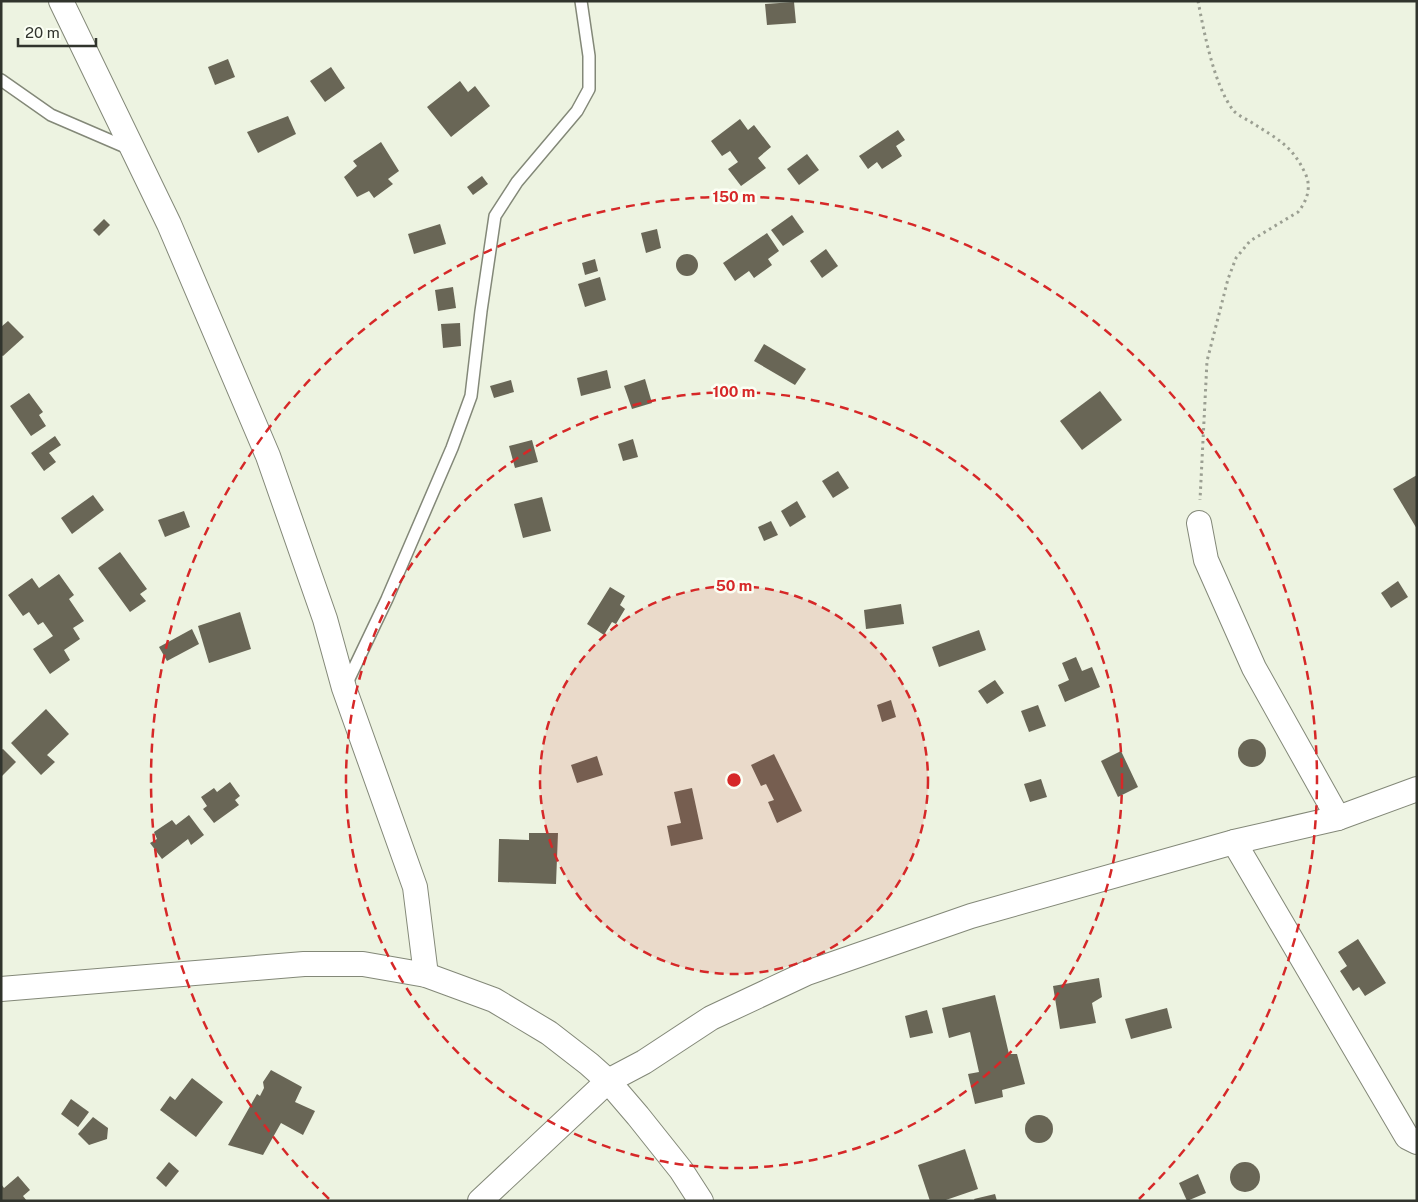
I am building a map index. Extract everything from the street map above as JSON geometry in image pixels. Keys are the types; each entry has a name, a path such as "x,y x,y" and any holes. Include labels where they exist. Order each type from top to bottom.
{"street":[{"path":"61,1 169,224 268,456 326,620 344,688 415,887 426,975"},
{"path":"1199,523 1206,560 1254,668 1338,818"},
{"path":"480,1201 608,1081 644,1062 711,1018 806,973 971,916 1234,842 1338,818 1417,789"},
{"path":"1234,842 1406,1137 1417,1142"},
{"path":"1,989 304,964 363,964 426,975 494,1000 549,1033 608,1081 681,1170 701,1201"}],"lane":[{"path":"344,688 387,598 452,448 471,396 495,216 517,182 577,111 589,88 589,56 581,1"},
{"path":"1,80 51,115 134,150"}],"path":[{"path":"1198,1 1218,79 1233,110 1291,148 1308,178 1309,188 1303,206 1298,212 1250,241 1236,258 1228,279 1207,361 1199,523"}],"building":[{"path":"794,2 796,23 767,25 765,4"},
{"path":"228,59 235,77 215,85 208,67"},
{"path":"331,67 345,88 325,102 310,81"},
{"path":"460,81 468,92 475,86 490,106 451,137 427,107"},
{"path":"288,116 296,134 258,153 247,132"},
{"path":"740,119 748,130 754,125 771,147 758,158 766,168 741,186 728,169 738,162 730,151 722,156 711,141"},
{"path":"898,130 905,140 896,146 902,156 882,169 877,162 868,169 859,156"},
{"path":"381,142 399,171 388,179 393,184 374,198 369,191 357,197 344,177 357,166 353,161"},
{"path":"807,154 819,170 799,185 787,169"},
{"path":"482,176 488,184 473,195 467,187"},
{"path":"792,215 804,232 783,246 771,230"},
{"path":"104,219 110,225 99,236 93,230"},
{"path":"440,224 446,244 414,254 408,234"},
{"path":"657,229 661,248 646,253 641,233"},
{"path":"767,233 779,251 768,259 772,265 754,278 749,271 735,281 723,263"},
{"path":"826,249 838,266 822,278 810,261"},
{"path":"687,254 695,257 698,265 695,273 687,276 679,273 676,265 679,257"},
{"path":"595,259 598,271 585,275 582,263"},
{"path":"600,277 606,300 585,307 578,284"},
{"path":"453,287 456,308 438,311 435,290"},
{"path":"8,321 24,337 3,356 1,355 1,327"},
{"path":"460,323 461,346 443,348 441,324"},
{"path":"764,344 806,369 795,385 754,361"},
{"path":"607,370 611,388 581,396 577,378"},
{"path":"645,379 652,403 632,409 624,386"},
{"path":"511,380 514,392 494,398 490,386"},
{"path":"1100,391 1122,420 1082,450 1060,421"},
{"path":"29,393 43,412 39,415 46,426 31,436 10,406"},
{"path":"55,436 61,445 49,453 56,462 44,471 31,453"},
{"path":"633,439 638,457 623,461 618,444"},
{"path":"532,440 538,462 515,468 509,446"},
{"path":"838,471 849,488 833,498 822,481"},
{"path":"1417,475 1417,529 1393,489"},
{"path":"93,495 104,510 72,534 61,518"},
{"path":"542,497 551,531 523,538 514,504"},
{"path":"797,501 806,517 790,527 781,511"},
{"path":"184,511 190,527 165,537 158,520"},
{"path":"771,521 778,535 764,541 758,527"},
{"path":"120,552 147,589 140,594 146,601 130,612 98,568"},
{"path":"59,574 74,595 69,599 84,621 73,628 80,639 64,650 70,660 50,674 33,649 53,636 43,622 38,625 29,612 23,616 8,595 32,578 39,588"},
{"path":"1398,581 1408,597 1391,608 1381,593"},
{"path":"610,587 625,596 620,605 625,609 616,624 612,622 604,635 587,624"},
{"path":"901,604 904,624 866,629 864,610"},
{"path":"240,612 251,649 209,663 198,626"},
{"path":"192,629 199,644 167,661 159,647"},
{"path":"979,630 986,650 939,667 932,647"},
{"path":"1076,657 1082,671 1092,667 1100,687 1065,702 1058,685 1069,680 1062,663"},
{"path":"995,680 1004,693 987,704 978,691"},
{"path":"891,700 896,717 882,722 877,705"},
{"path":"1038,705 1046,726 1029,732 1021,711"},
{"path":"46,709 69,734 47,755 55,762 41,775 11,743"},
{"path":"1252,739 1262,743 1266,753 1262,763 1252,767 1242,763 1238,753 1242,743"},
{"path":"3,749 16,762 1,777 1,750"},
{"path":"1121,751 1138,787 1118,797 1101,761"},
{"path":"774,754 802,811 777,823 768,802 774,800 766,784 761,786 751,765"},
{"path":"597,756 603,775 577,783 571,765"},
{"path":"1041,779 1047,797 1030,802 1024,784"},
{"path":"230,782 240,796 235,800 239,805 214,823 203,809 207,806 201,797 214,788 217,792"},
{"path":"692,788 703,839 671,846 667,826 681,823 674,792"},
{"path":"189,815 204,835 191,845 188,839 162,859 150,843 157,839 154,832 172,820 176,825"},
{"path":"529,833 558,833 556,884 498,882 499,839 529,840"},
{"path":"1358,939 1386,983 1365,996 1359,987 1353,991 1340,971 1347,966 1338,952"},
{"path":"1099,978 1102,997 1092,1003 1096,1023 1060,1029 1053,986"},
{"path":"995,995 1009,1054 1017,1054 1025,1084 1002,1090 1003,1097 975,1104 968,1074 979,1072 970,1032 949,1038 942,1008"},
{"path":"1167,1008 1172,1028 1131,1039 1125,1019"},
{"path":"927,1010 933,1033 910,1038 905,1016"},
{"path":"271,1070 302,1087 295,1102 315,1111 303,1135 281,1123 263,1155 228,1145 257,1094 260,1096 264,1088 263,1082"},
{"path":"192,1078 223,1102 196,1137 160,1110 170,1096 175,1100"},
{"path":"71,1099 89,1112 78,1127 61,1114"},
{"path":"1039,1115 1049,1119 1053,1129 1049,1139 1039,1143 1029,1139 1025,1129 1029,1119"},
{"path":"93,1117 108,1128 107,1139 89,1145 78,1134"},
{"path":"965,1149 978,1189 943,1201 930,1201 918,1165"},
{"path":"169,1162 179,1171 166,1187 156,1178"},
{"path":"1245,1162 1256,1166 1260,1177 1256,1188 1245,1192 1234,1188 1230,1177 1234,1166"},
{"path":"1198,1174 1206,1193 1187,1201 1179,1183"},
{"path":"18,1176 30,1190 23,1196 27,1201 1,1201 1,1184 4,1188"},
{"path":"995,1194 997,1201 975,1201 974,1199"}]}
